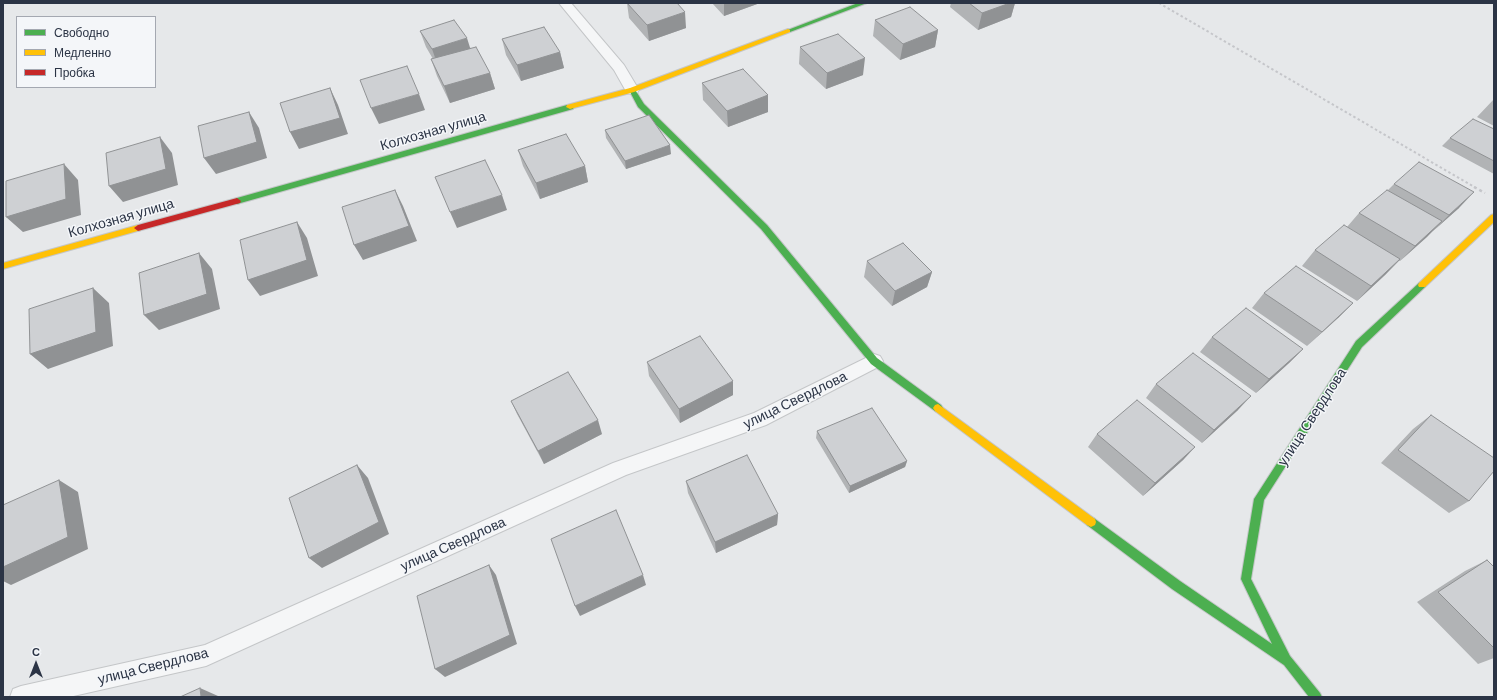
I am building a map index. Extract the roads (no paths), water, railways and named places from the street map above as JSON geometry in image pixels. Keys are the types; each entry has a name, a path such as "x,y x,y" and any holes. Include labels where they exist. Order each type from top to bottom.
{"street":[{"name":"Колхозная улица","path":"3,266 632,90 864,3"},
{"path":"632,90 641,105 764,227 874,361 1176,585 1288,661 1316,697"},
{"name":"улица Свердлова","path":"1288,661 1246,579 1259,499 1359,344 1494,217"}],"lane":[{"path":"565,3 619,68 632,90"},
{"name":"улица Свердлова","path":"21,697 206,655 620,469 760,419 874,361"}]}
